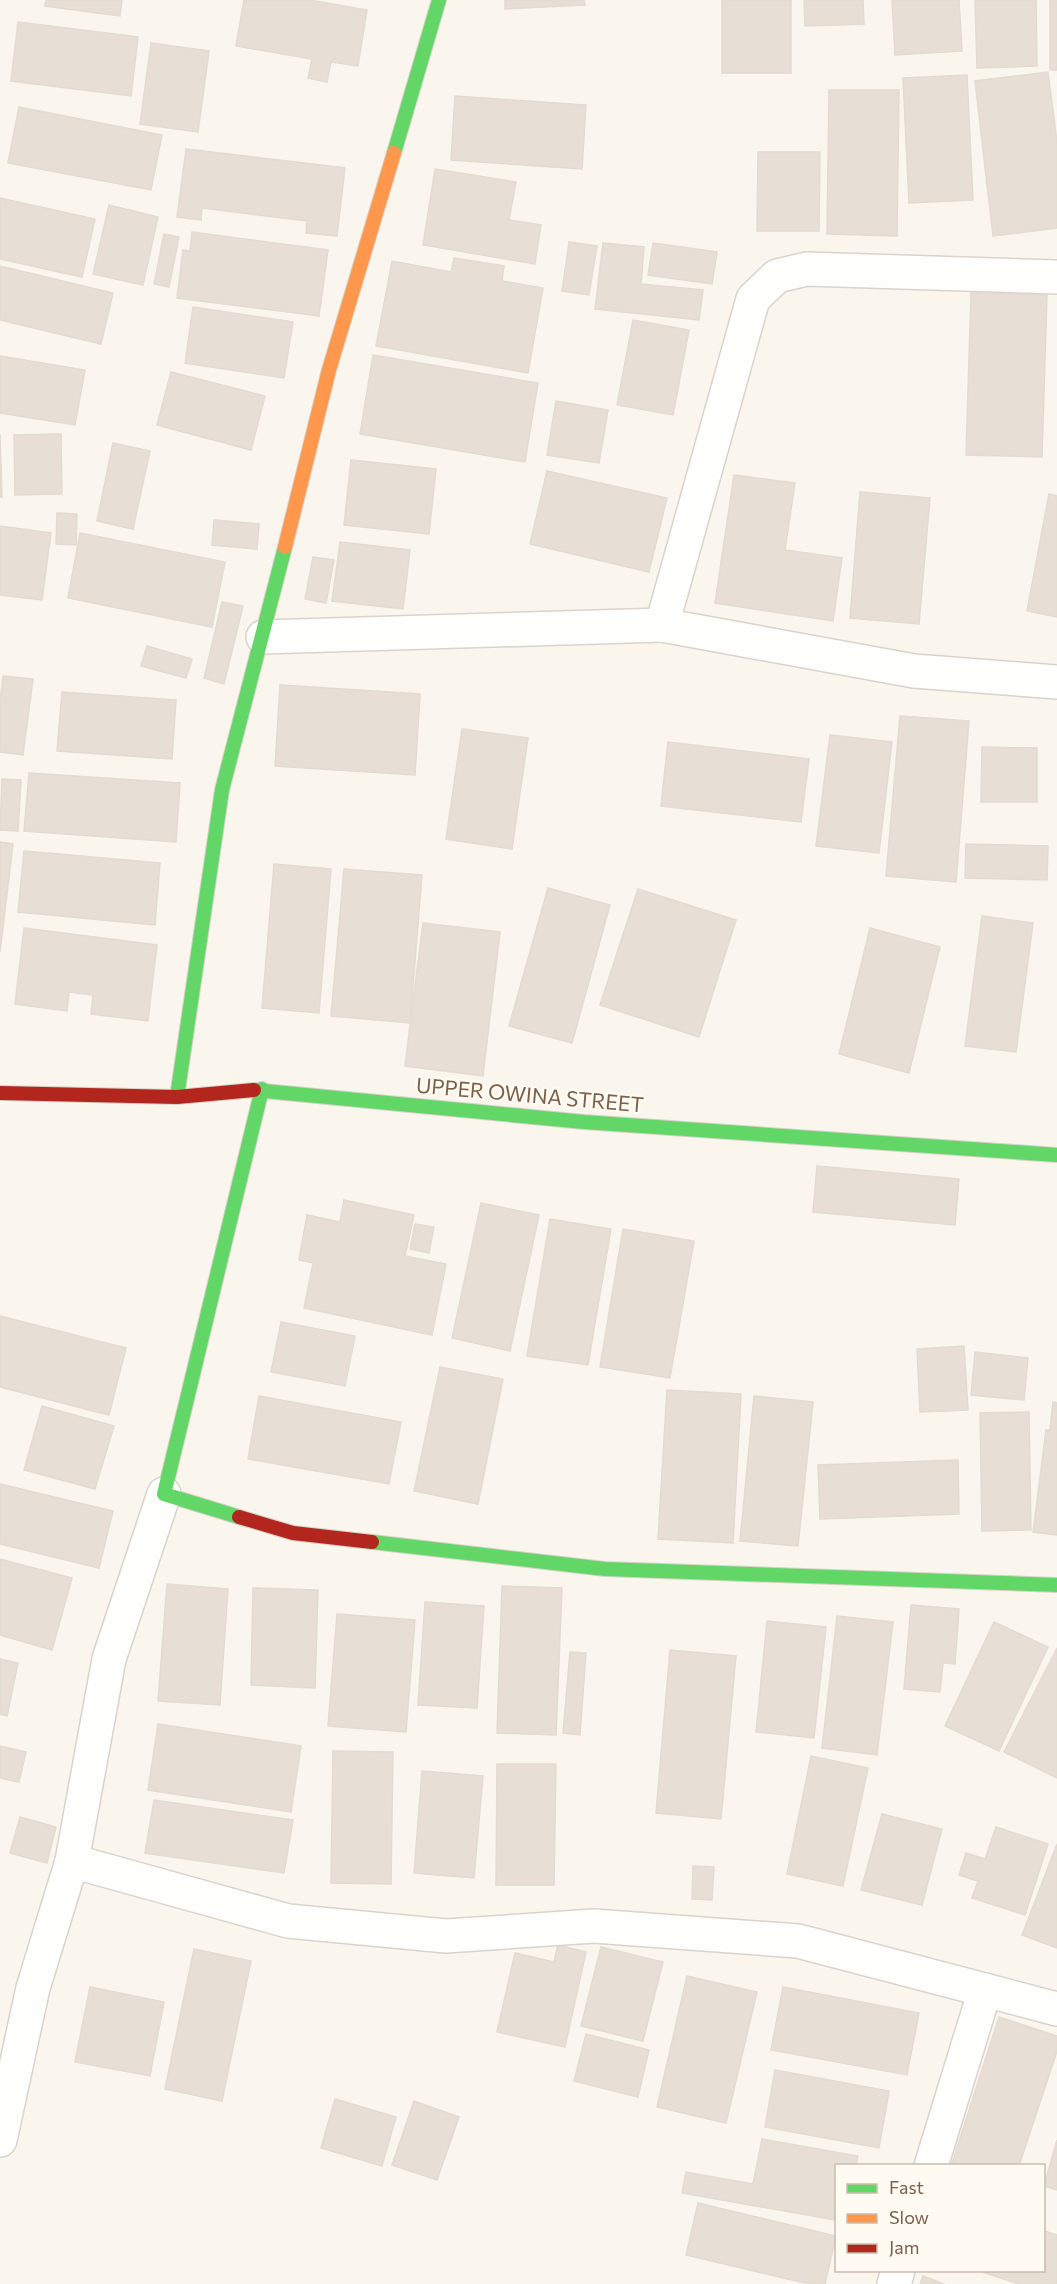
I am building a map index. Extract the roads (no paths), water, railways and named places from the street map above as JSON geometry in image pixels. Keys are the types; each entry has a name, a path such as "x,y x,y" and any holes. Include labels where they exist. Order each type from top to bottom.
{"street":[{"path":"177,1097 222,790 263,637 329,370 440,0"},
{"path":"662,625 753,299 777,276 807,269 1057,277"},
{"path":"263,637 662,625 914,671 1057,682"},
{"path":"0,2140 33,1988 72,1861 109,1659 164,1494 262,1089"},
{"name":"UPPER OWINA STREET","path":"0,1093 177,1097 262,1089 584,1122 1057,1155"},
{"path":"164,1494 293,1533 606,1569 1057,1585"},
{"path":"72,1861 288,1921 446,1936 594,1926 798,1941 1057,2009"},
{"path":"932,2164 985,1990"}]}
